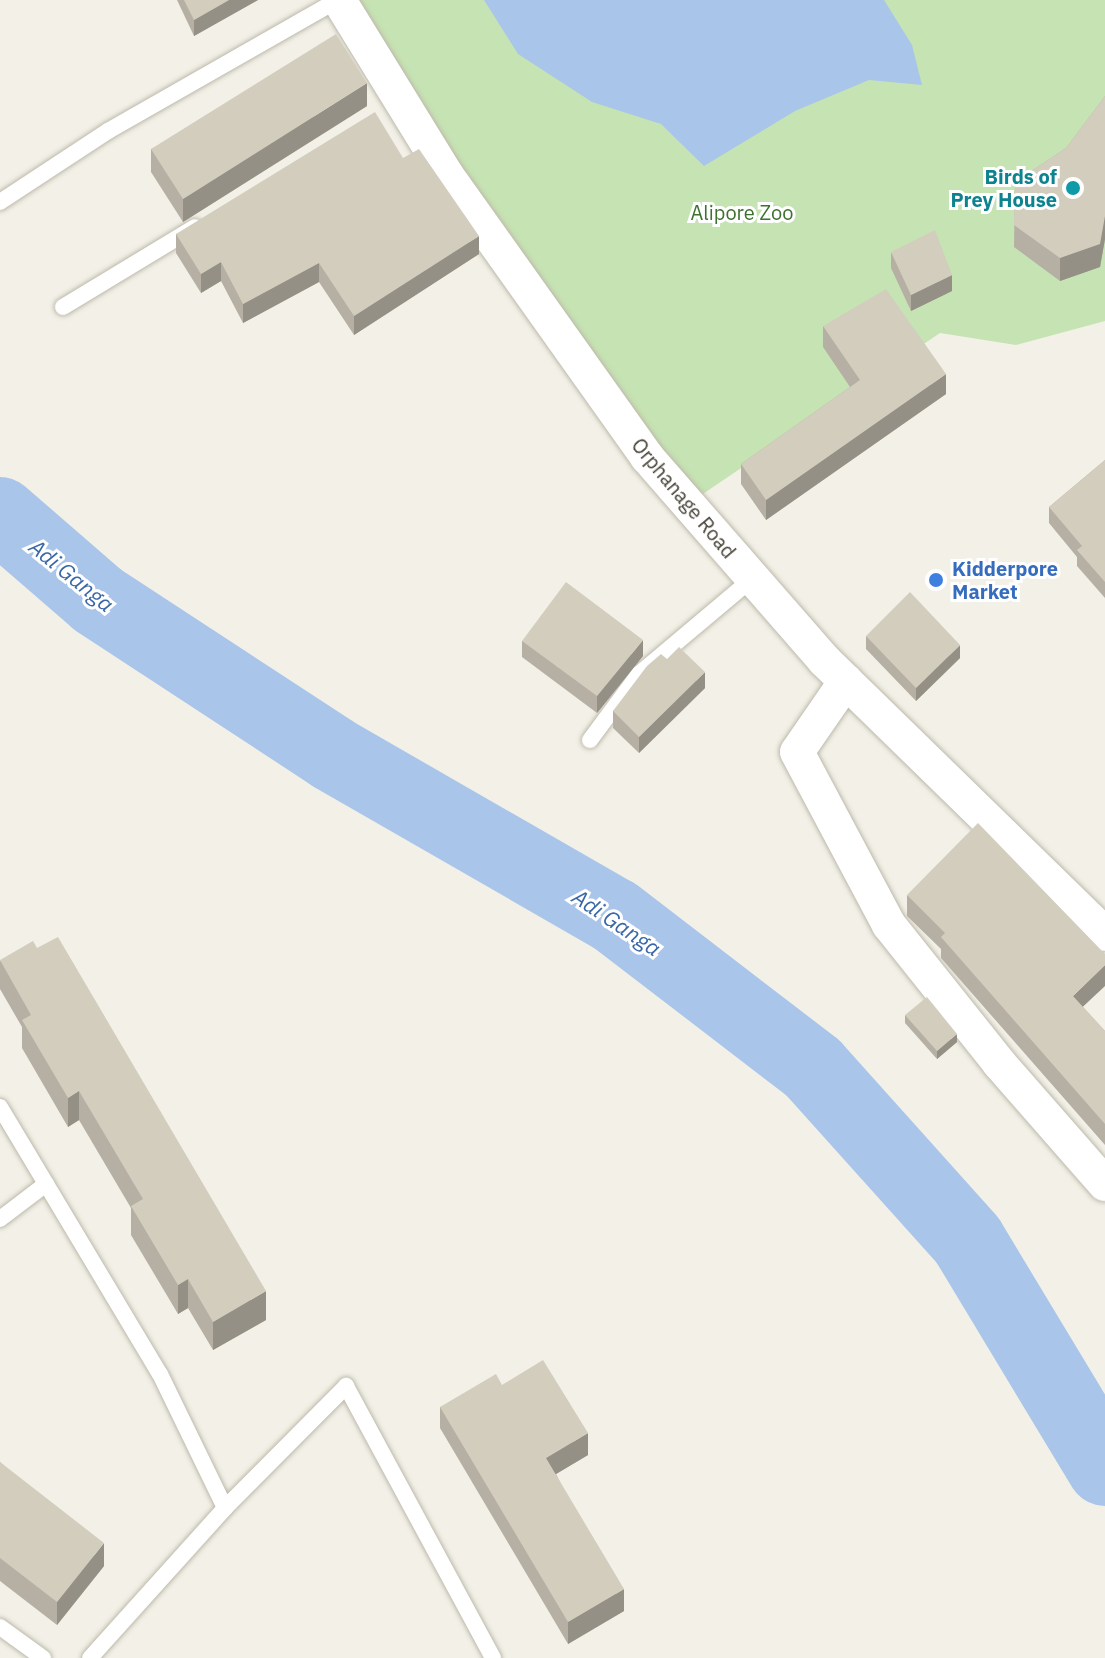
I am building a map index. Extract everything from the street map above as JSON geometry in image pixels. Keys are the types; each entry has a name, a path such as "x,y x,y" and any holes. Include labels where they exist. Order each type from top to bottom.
{"street":[{"name":"Orphanage Road","path":"339,0 395,106 647,457 846,681 1105,934"},
{"path":"846,681 797,752 889,925 999,1063 1105,1184"}],"lane":[{"path":"0,202 108,131 339,0"},
{"path":"63,307 212,217"},
{"path":"590,740 639,674 753,578"},
{"path":"0,1107 160,1374 225,1508"},
{"path":"0,1219 46,1184"},
{"path":"90,1658 225,1508 346,1386 493,1658"},
{"path":"0,1627 43,1658"}],"green space":[{"name":"Alipore Zoo","path":"350,0 1105,0 1105,321 1016,345 940,333 694,500 646,446"}],"water":[{"path":"484,0 884,0 912,45 922,85 869,80 795,111 704,166 661,124 592,102 518,54"}],"building":[{"path":"184,0 229,0 194,20"},
{"path":"336,34 367,83 183,199 151,149"},
{"name":"Birds of Prey House","path":"1105,96 1105,216 1100,244 1060,258 1014,225 1015,182 1066,148"},
{"path":"375,112 403,158 419,149 479,236 354,316 319,263 243,304 221,262 201,274 176,234"},
{"path":"935,230 952,275 911,295 891,252"},
{"path":"886,289 946,374 766,500 741,464 860,380 823,326"},
{"path":"1105,460 1105,582 1077,550 1082,546 1049,507"},
{"path":"566,582 643,640 597,696 522,641"},
{"path":"910,592 960,645 916,688 866,636"},
{"path":"679,647 705,672 639,737 613,711 647,666 661,654 667,659"},
{"path":"978,823 1105,954 1105,965 1073,996 1105,1031 1105,1124 941,937 945,933 907,895"},
{"path":"58,937 266,1291 213,1322 188,1279 178,1285 131,1206 143,1199 79,1091 68,1098 22,1020 31,1015 0,960 33,941 37,948"},
{"path":"927,997 957,1034 937,1051 905,1015"},
{"path":"543,1360 588,1433 546,1458 624,1589 568,1622 440,1407 496,1374 502,1385"},
{"path":"0,1462 104,1543 57,1602 0,1558"}],"waterway":[{"name":"Adi Ganga","path":"0,515 98,600 333,754 615,916 813,1068 968,1241 1105,1468"}],"place":[{"name":"Birds of Prey House","path":"1073,188"},
{"name":"Kidderpore Market","path":"936,580"}]}
